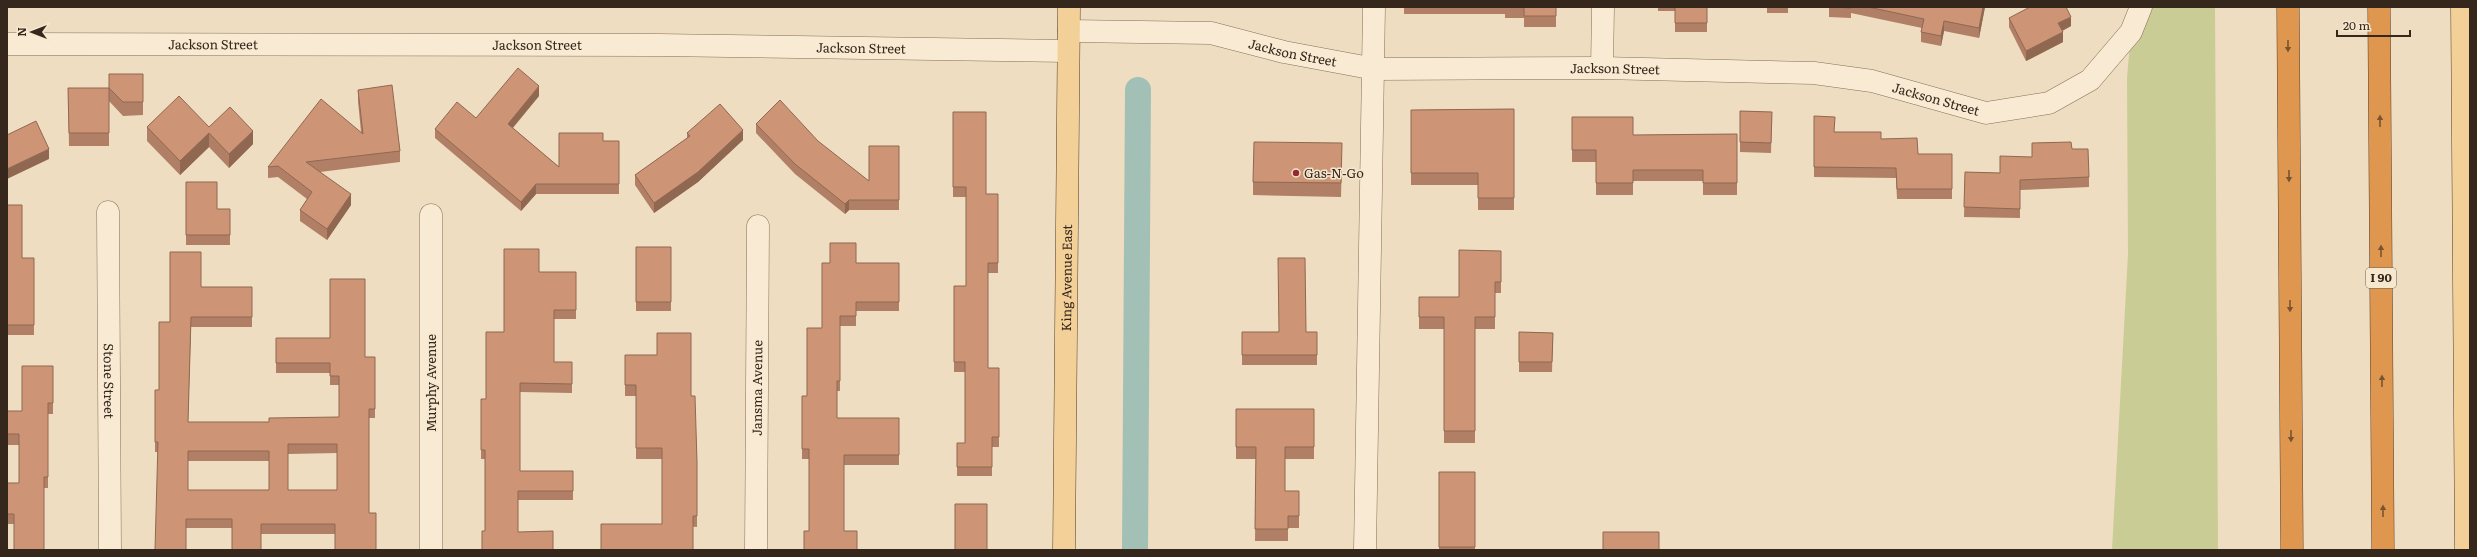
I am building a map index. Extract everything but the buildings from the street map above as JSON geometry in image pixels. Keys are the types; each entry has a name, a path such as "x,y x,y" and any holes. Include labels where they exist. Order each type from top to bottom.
{"highway":[{"path":"2288,7 2292,550"},
{"name":"I 90","path":"2379,7 2383,550"}],"main road":[{"name":"King Avenue East","path":"1064,550 1069,7"},
{"path":"2462,7 2468,478 2466,550"}],"street":[{"path":"1365,550 1375,69 1374,7"},
{"path":"1602,68 1604,7"},
{"name":"Jackson Street","path":"7,44 658,45 1068,41 1211,33 1284,52 1375,69 1602,68 1814,74 1872,81 1986,113 2049,103 2090,80 2131,32 2141,7"},
{"name":"Stone Street","path":"108,212 110,550"},
{"name":"Murphy Avenue","path":"431,215 431,550"},
{"name":"Jansma Avenue","path":"756,550 758,226"}],"green space":[{"path":"2141,7 2215,7 2218,550 2112,550 2128,254 2127,78 2131,32"}],"waterway":[{"path":"1135,550 1138,90"}],"place":[{"name":"Gas-N-Go","path":"1296,173"}]}
